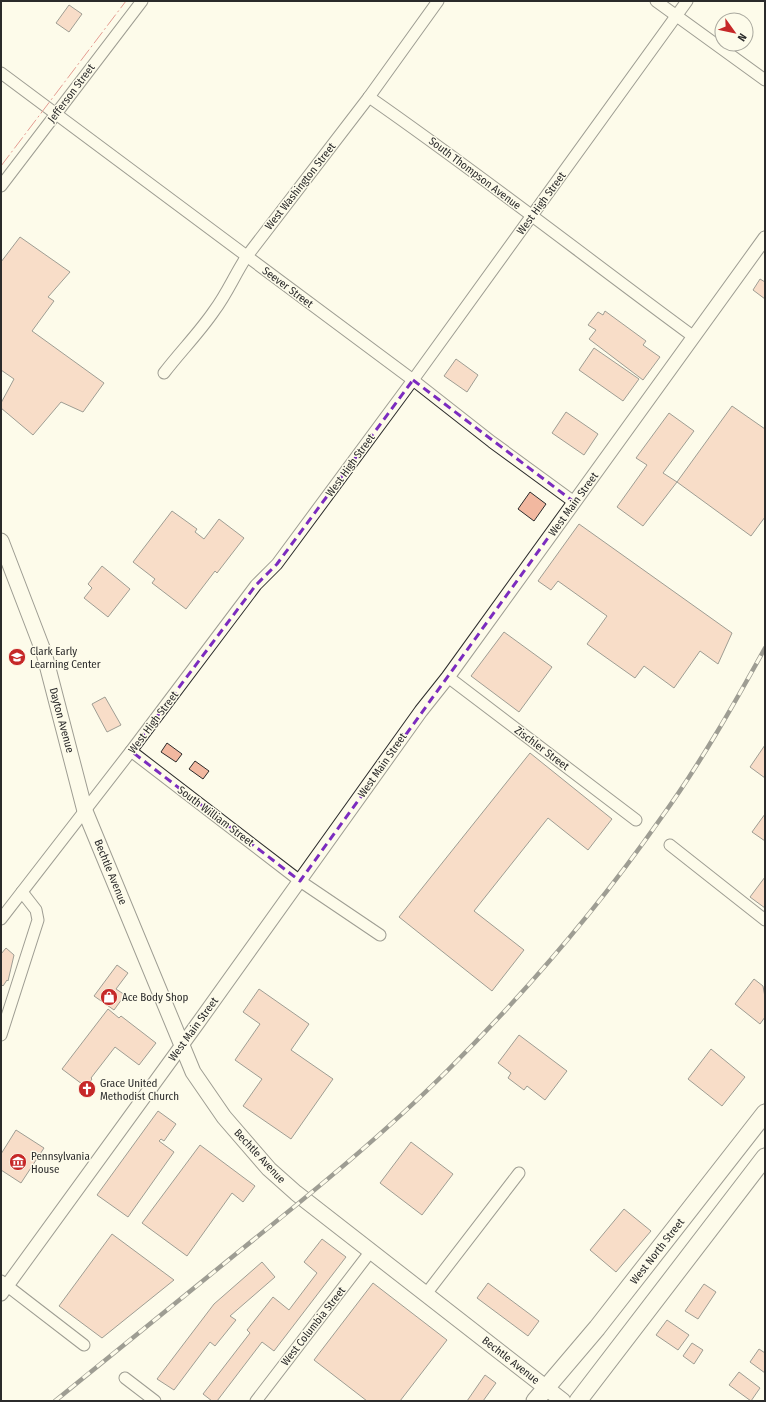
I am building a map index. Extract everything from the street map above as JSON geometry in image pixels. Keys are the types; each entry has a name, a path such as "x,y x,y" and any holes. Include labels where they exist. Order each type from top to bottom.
{"main road":[{"name":"Dayton Avenue","path":"1,541 44,653 85,811"},
{"name":"Bechtle Avenue","path":"85,811 193,1072 224,1116 269,1169 296,1193 563,1401"},
{"name":"West North Street","path":"547,1388 597,1328 765,1113"},
{"path":"578,1401 765,1157"},
{"path":"535,1401 547,1388"}],"street":[{"name":"Jefferson Street","path":"1,186 142,1"},
{"name":"West Washington Street","path":"164,373 214,312 227,292 246,256 369,96 438,1"},
{"path":"656,1 765,80"},
{"name":"West High Street","path":"1,919 131,751 256,585 277,564 413,380 686,1"},
{"name":"Seever Street","path":"1,73 574,502"},
{"name":"South Thompson Avenue","path":"369,96 446,150 611,276 694,337"},
{"name":"West Main Street","path":"3,1287 182,1045 417,717 448,677 765,238"},
{"name":"Zischler Street","path":"448,677 636,820"},
{"name":"South William Street","path":"131,751 300,881 380,935"},
{"path":"670,845 765,920"},
{"path":"1,1035 38,920 36,910 22,892"},
{"path":"426,1294 519,1173"},
{"name":"West Columbia Street","path":"256,1401 371,1251"},
{"path":"3,1287 84,1345"},
{"path":"125,1378 155,1401"}],"highlighted area":[{"path":"413,380 574,502 300,881 131,751 256,585 277,564"}],"building":[{"path":"69,5 82,14 69,32 56,23"},
{"path":"20,237 70,272 48,297 54,301 32,331 104,383 83,412 61,402 33,435 1,408 1,403 14,379 1,370 1,262"},
{"path":"760,279 765,282 765,299 753,290"},
{"path":"605,311 646,341 643,345 660,357 643,380 589,339 596,330 588,325 598,312 603,315"},
{"path":"594,348 639,379 623,401 579,370"},
{"path":"456,359 478,375 467,392 444,376"},
{"path":"732,406 765,429 765,517 751,536 677,482"},
{"path":"566,412 598,434 584,455 552,433"},
{"path":"669,413 694,431 663,473 677,482 643,526 617,507 647,465 636,458"},
{"path":"530,492 546,504 534,521 518,509"},
{"path":"172,511 197,529 195,532 204,539 219,519 244,538 217,573 215,571 186,609 152,583 155,579 133,562"},
{"path":"579,524 732,633 718,664 700,651 674,688 644,666 635,678 587,644 607,616 558,581 551,590 538,581"},
{"path":"102,566 130,589 108,617 84,598 92,588 88,584"},
{"path":"504,632 552,667 519,712 471,676"},
{"path":"105,697 121,725 107,732 92,704"},
{"path":"167,743 182,754 176,762 161,752"},
{"path":"765,745 765,778 750,767"},
{"path":"530,753 612,819 588,850 548,818 474,911 524,950 492,991 399,917"},
{"path":"195,761 209,771 203,779 189,769"},
{"path":"765,814 765,841 752,832"},
{"path":"765,877 765,908 750,897"},
{"path":"6,948 14,955 8,981 7,980 3,986 1,984 1,954"},
{"path":"117,965 128,973 116,989 125,995 114,1010 94,996"},
{"path":"754,979 763,986 765,997 765,1017 760,1024 735,1004"},
{"path":"259,989 309,1024 291,1050 333,1079 291,1139 243,1106 262,1079 235,1060 260,1024 243,1012"},
{"path":"108,1009 119,1018 121,1016 156,1043 139,1065 115,1047 91,1078 92,1079 86,1087 62,1069"},
{"path":"519,1035 567,1071 545,1100 527,1086 524,1090 508,1078 511,1073 498,1063"},
{"path":"711,1049 745,1077 722,1106 688,1079"},
{"path":"158,1111 176,1124 164,1141 161,1139 159,1141 174,1152 128,1217 97,1195"},
{"name":"Pennsylvania House","path":"16,1130 44,1148 21,1183 1,1170 1,1154"},
{"path":"411,1142 453,1174 422,1215 380,1183"},
{"path":"200,1145 255,1186 243,1202 232,1193 187,1256 142,1223"},
{"path":"624,1209 651,1231 616,1272 590,1250"},
{"path":"112,1234 174,1280 102,1338 59,1306"},
{"path":"322,1239 346,1257 274,1351 262,1342 217,1401 212,1401 203,1394 250,1333 247,1330 273,1297 289,1310 317,1273 304,1262"},
{"path":"262,1262 275,1277 230,1316 236,1320 215,1346 210,1342 174,1390 157,1379 214,1304"},
{"path":"373,1283 447,1340 400,1401 367,1401 314,1360"},
{"path":"488,1283 539,1321 528,1336 477,1298"},
{"path":"704,1284 716,1292 698,1319 685,1311"},
{"path":"667,1320 689,1335 678,1350 656,1335"},
{"path":"692,1343 703,1350 694,1364 683,1356"},
{"path":"759,1349 765,1353 765,1373 750,1362"},
{"path":"739,1372 760,1388 751,1401 729,1385"},
{"path":"485,1375 496,1383 483,1401 467,1401"}],"railway":[{"path":"55,1401 348,1162 424,1094 477,1040 533,980 586,917 637,851 703,756 765,648"}],"power":[{"path":"1,166 126,1"}],"place":[{"name":"Clark Early Learning Center","path":"17,657"},
{"name":"Ace Body Shop","path":"109,997"},
{"name":"Grace United Methodist Church","path":"87,1089"},
{"name":"Pennsylvania House","path":"18,1162"}]}
